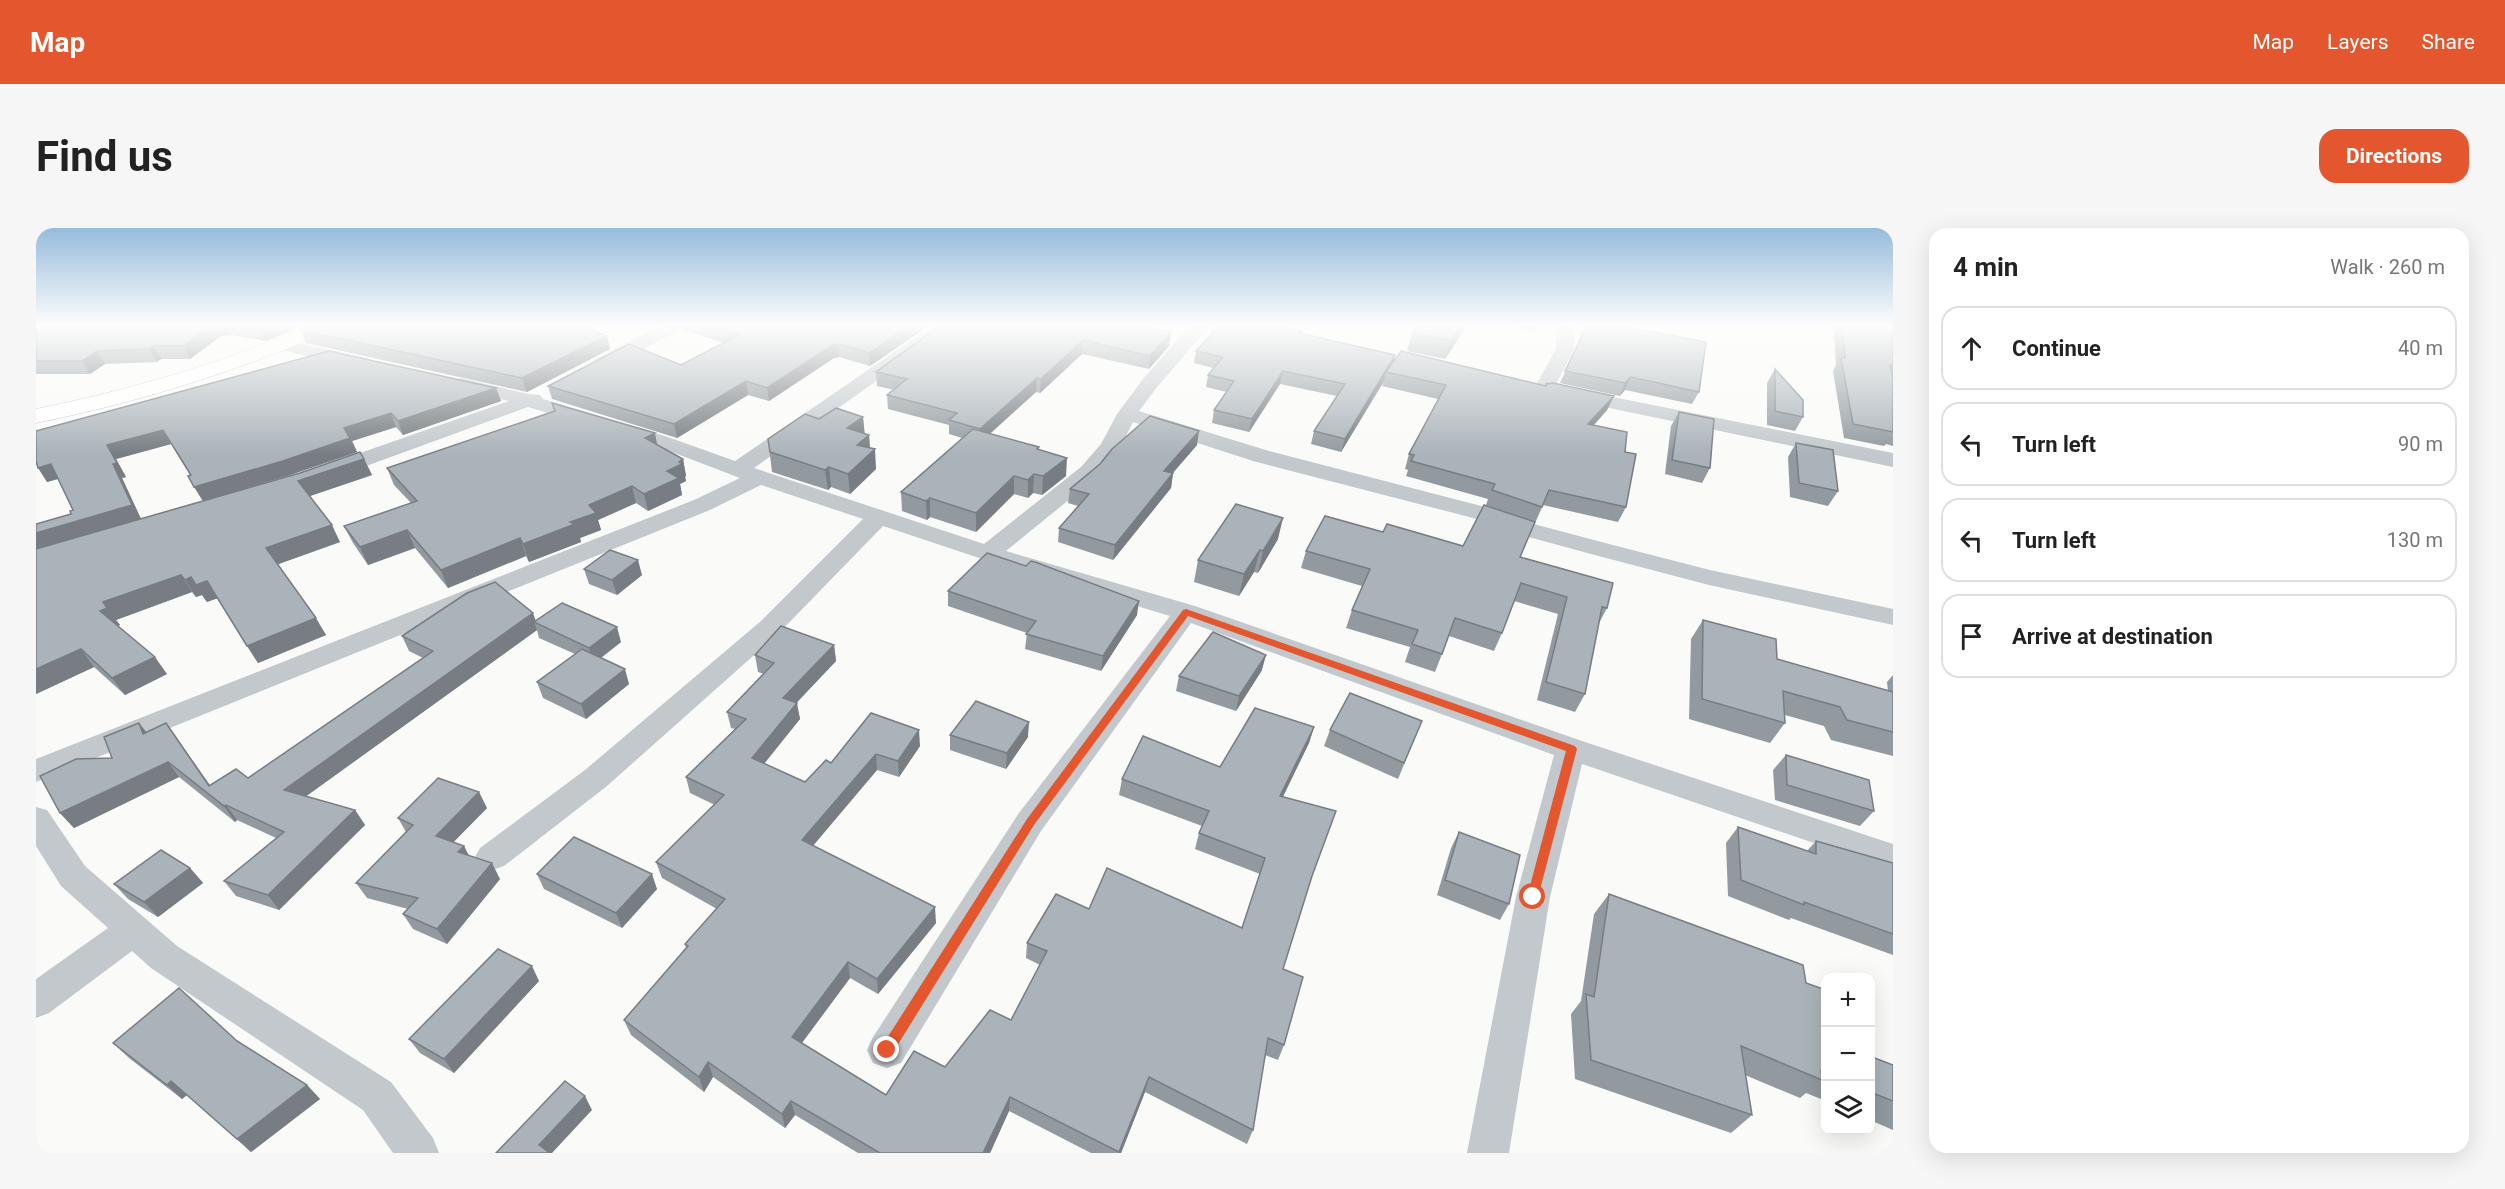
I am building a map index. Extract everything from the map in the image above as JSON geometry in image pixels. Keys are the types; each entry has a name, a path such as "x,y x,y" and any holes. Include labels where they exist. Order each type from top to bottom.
{"main road":[{"path":"36,416 135,394 213,368"}],"street":[{"path":"580,375 593,368"},
{"path":"36,771 702,505 749,473 889,368"},
{"path":"988,553 1089,472 1110,446 1127,414 1164,368"},
{"path":"1549,368 1533,388 1603,400 1893,460"},
{"path":"434,378 504,393 539,396 749,473 988,553 1186,612 1572,749 1893,857"},
{"path":"310,478 539,396"},
{"path":"1127,414 1262,456 1481,513 1522,528 1600,549 1710,577 1893,617"},
{"path":"492,857 596,778 770,627 879,516"},
{"path":"887,1050 1030,822 1186,612"},
{"path":"1488,1153 1533,897 1572,749"},
{"path":"36,819 73,876 133,930 164,957 377,1096 418,1153"},
{"path":"36,1001 133,930"}],"building":[{"path":"266,368 406,368 496,388 398,421 391,413 344,428 350,438 283,461 194,487 188,476 191,475 163,430 107,445 117,463 113,464 132,505 36,533 36,524 71,514 70,511 73,510 51,464 38,468 36,431"},
{"path":"477,368 542,368 522,378"},
{"path":"582,368 797,368 767,388 746,381 674,424 548,386"},
{"path":"881,368 1053,368 1041,379 1037,378 980,429 949,420 957,413 887,395 907,379 876,372"},
{"path":"1214,368 1387,368 1345,439 1314,431 1345,384 1283,371 1252,419 1214,410 1234,381 1208,375"},
{"path":"1389,368 1472,368 1546,386 1546,384 1553,383 1614,396 1588,424 1627,432 1625,452 1636,454 1626,507 1549,490 1542,507 1492,490 1495,484 1411,461 1414,455 1409,454 1446,385 1386,372"},
{"path":"1566,368 1702,368 1699,392 1631,377 1625,383 1565,371"},
{"path":"1843,368 1891,368 1893,377 1893,432 1853,424"},
{"path":"1775,369 1803,400 1803,417 1775,411"},
{"path":"552,403 655,433 645,438 683,459 679,462 682,464 667,471 679,478 644,494 632,486 589,505 596,513 570,522 575,524 523,544 520,538 441,570 407,530 360,547 344,526 417,501 387,468 555,411"},
{"path":"836,408 863,417 847,428 869,435 857,445 875,449 848,474 829,467 825,470 770,452 768,439 805,414 819,419"},
{"path":"1679,412 1714,419 1710,468 1672,460"},
{"path":"1150,416 1199,431 1164,471 1173,473 1115,545 1059,528 1089,494 1070,489"},
{"path":"973,429 1039,447 1037,449 1067,458 1043,476 1034,474 1028,480 1014,476 976,513 930,498 926,501 901,492"},
{"path":"1796,443 1833,450 1838,491 1799,483"},
{"path":"360,452 364,459 298,481 332,525 266,548 316,618 247,646 207,581 196,585 191,577 185,580 181,575 103,602 107,608 100,611 155,657 112,678 81,649 36,669 36,549 300,473"},
{"path":"1236,504 1283,518 1263,551 1260,550 1244,574 1198,560"},
{"path":"1484,505 1535,522 1520,557 1613,583 1607,608 1602,607 1585,694 1546,682 1567,597 1521,583 1502,633 1455,618 1442,654 1412,644 1418,630 1352,610 1370,569 1306,551 1325,516 1383,532 1387,524 1463,546"},
{"path":"610,550 638,560 612,580 584,569"},
{"path":"987,553 1026,566 1031,561 1035,562 1139,601 1103,656 1026,634 1036,621 948,591"},
{"path":"495,582 533,613 284,790 355,810 268,895 224,881 284,832 224,806 168,762 60,813 40,776 76,759 112,758 104,737 139,723 143,734 166,723 209,786 236,769 248,778 433,651 402,636 467,593"},
{"path":"562,603 617,627 589,648 534,622"},
{"path":"1703,620 1776,639 1777,659 1893,692 1893,732 1847,720 1840,707 1783,691 1785,723 1702,699"},
{"path":"781,626 834,645 783,698 797,703 752,758 805,782 826,760 831,763 871,713 919,730 898,761 876,754 802,840 935,907 877,979 848,962 792,1037 886,1095 914,1051 945,1067 990,1010 1011,1020 1047,951 1027,943 1056,894 1089,909 1107,868 1242,928 1265,858 1199,833 1209,811 1122,779 1143,736 1220,767 1255,708 1314,727 1280,796 1336,811 1312,876 1283,969 1303,977 1284,1045 1268,1038 1253,1130 1149,1077 1119,1152 1010,1097 983,1153 880,1153 791,1101 782,1114 708,1062 699,1077 624,1020 688,946 685,944 725,899 656,862 724,795 686,777 746,719 727,712 774,663 755,655"},
{"path":"1213,632 1266,655 1239,696 1179,676"},
{"path":"582,649 625,669 581,704 537,682"},
{"path":"1350,693 1422,721 1404,763 1330,730"},
{"path":"976,701 1029,722 1007,753 950,735"},
{"path":"1786,755 1869,780 1874,811 1787,785"},
{"path":"438,778 479,792 436,836 464,846 458,852 492,863 437,929 403,914 418,898 356,883 413,825 398,818"},
{"path":"1738,827 1816,854 1816,841 1893,863 1893,934 1804,902 1804,905 1741,880"},
{"path":"1459,832 1520,855 1509,904 1445,880"},
{"path":"574,837 652,874 616,913 537,874"},
{"path":"161,850 190,868 144,902 114,884"},
{"path":"1609,894 1803,965 1806,983 1821,988 1821,1080 1741,1046 1752,1115 1591,1060 1586,994 1594,997"},
{"path":"498,949 532,966 444,1059 409,1039"},
{"path":"179,988 237,1041 307,1085 237,1139 171,1081 167,1085 113,1043"},
{"path":"1875,1058 1893,1065 1893,1101 1875,1094"},
{"path":"565,1081 585,1096 539,1145 550,1153 496,1153"}],"route":[{"path":"887,1050 1030,822 1186,612 1572,749 1533,897"}]}
